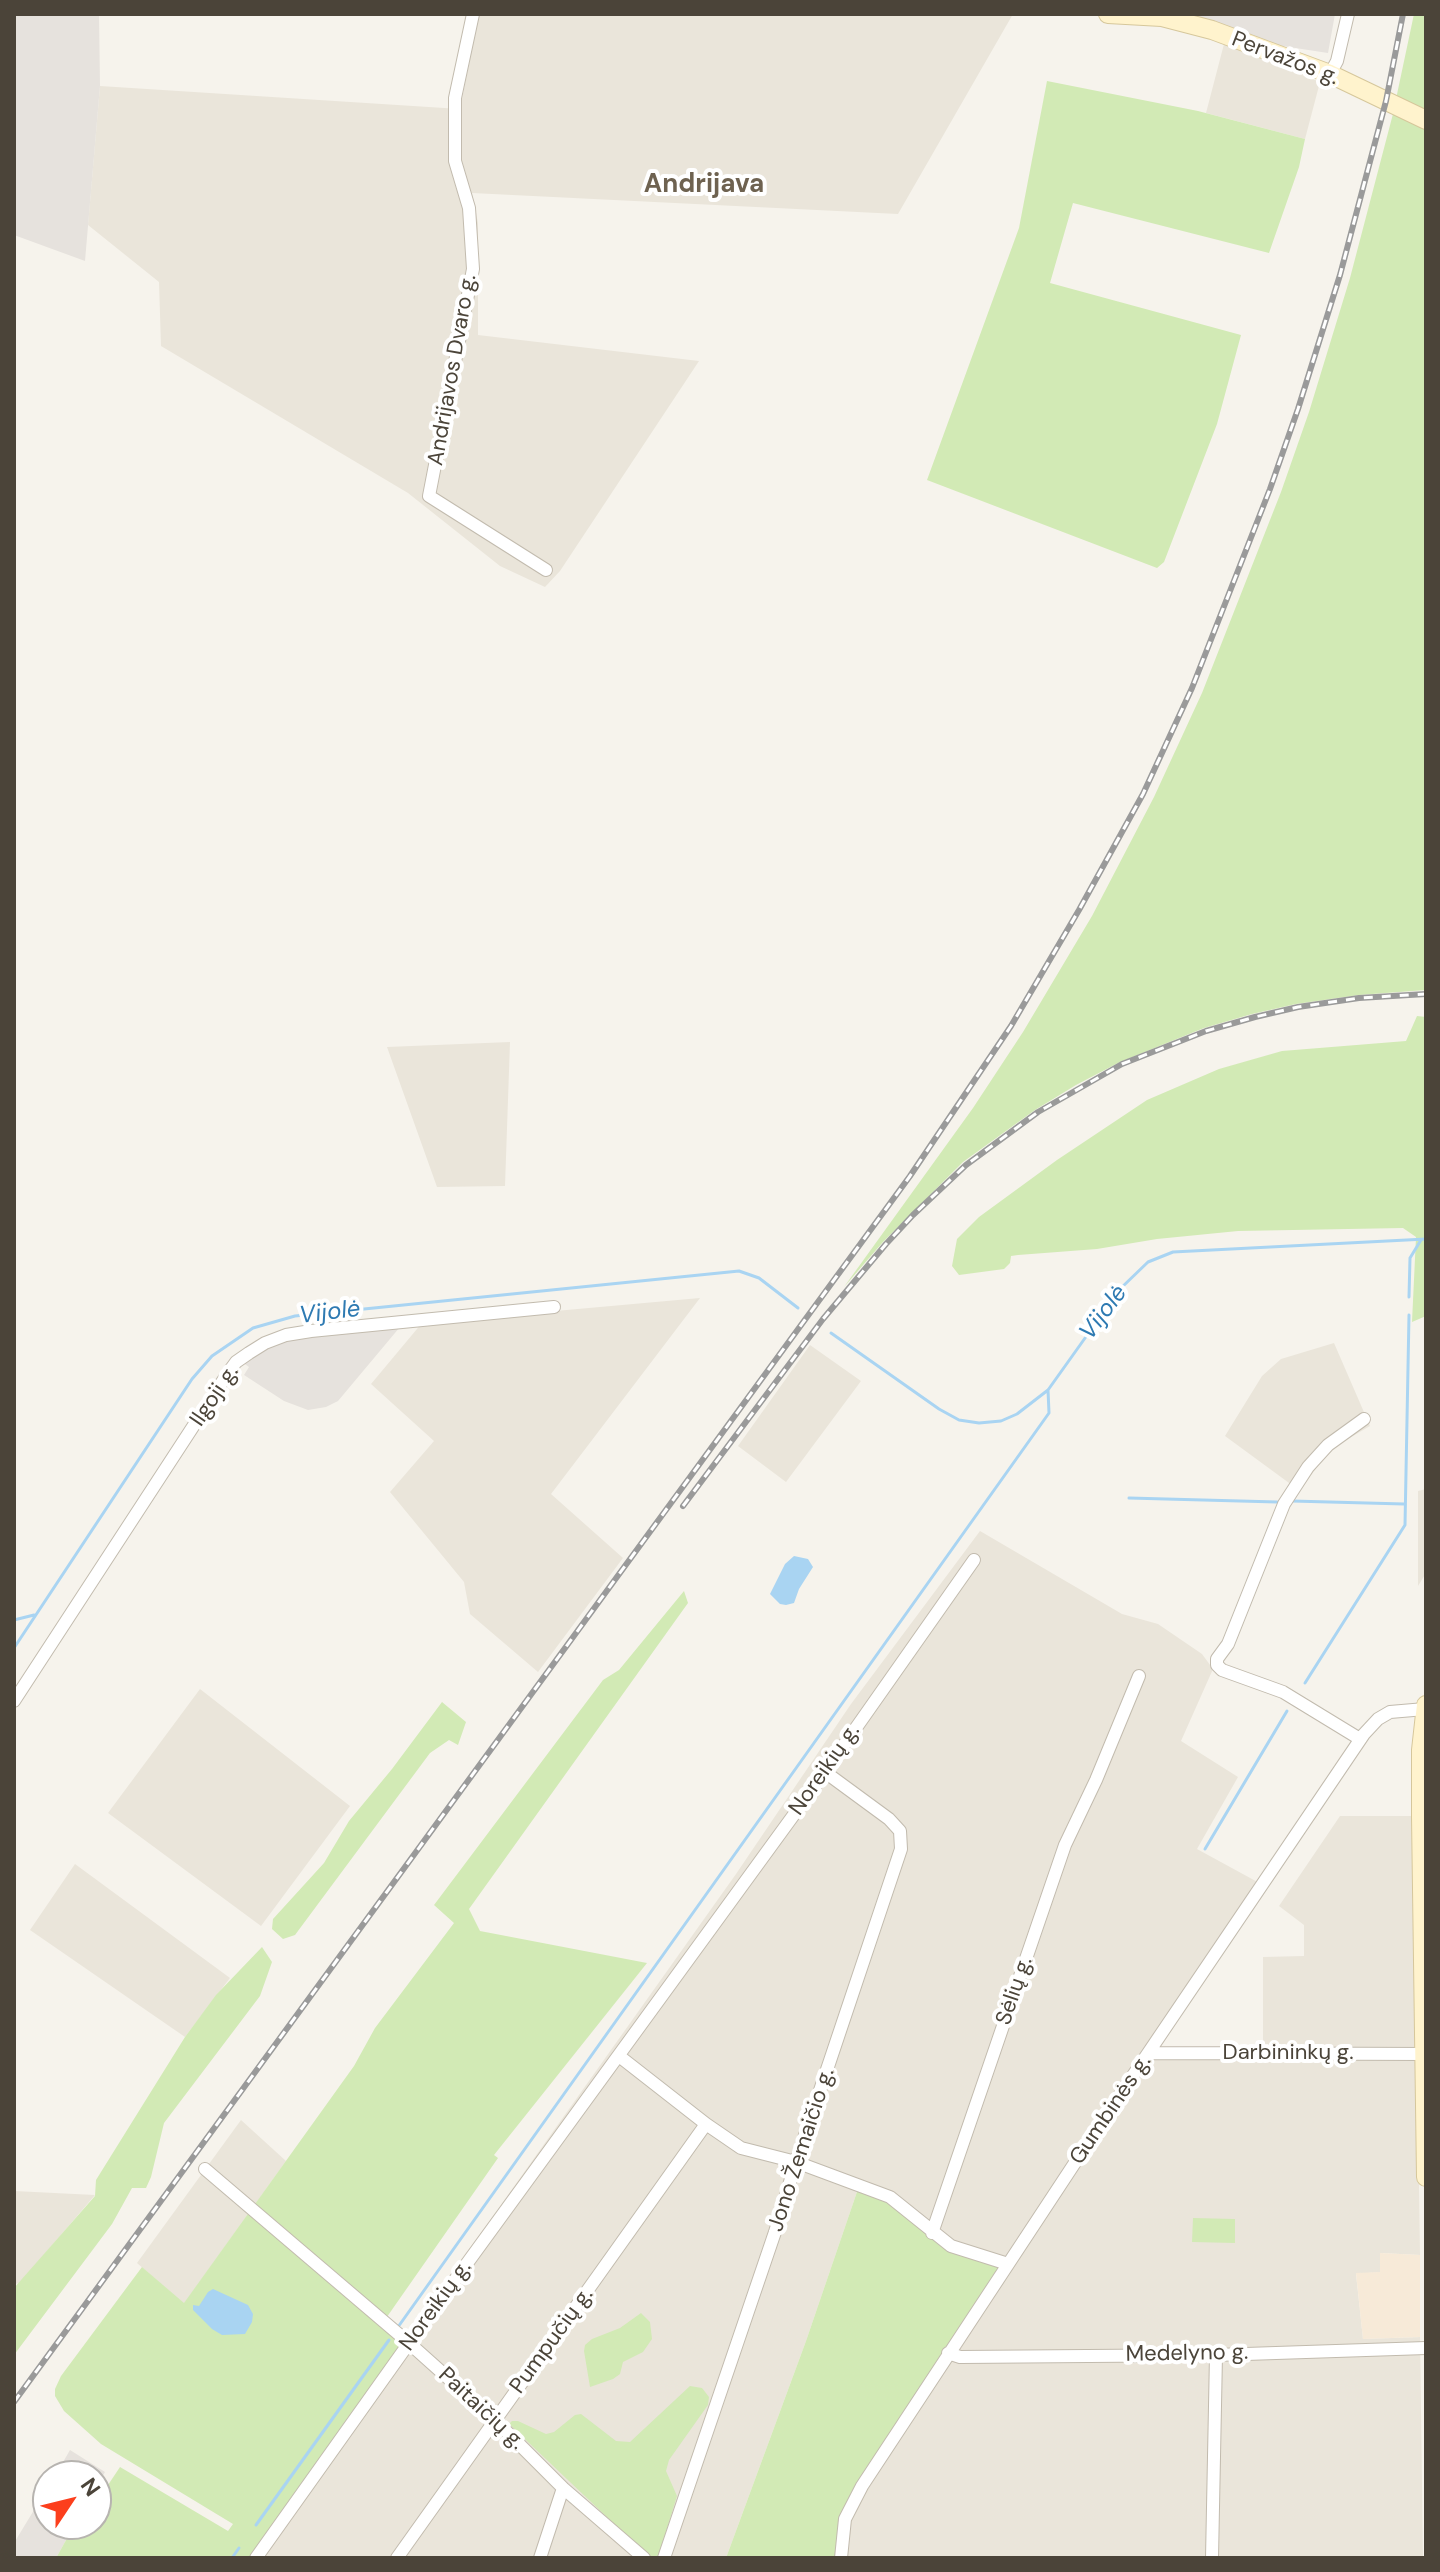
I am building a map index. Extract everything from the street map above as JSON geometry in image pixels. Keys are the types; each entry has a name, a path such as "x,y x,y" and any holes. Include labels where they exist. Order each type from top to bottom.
{"main road":[{"name":"Pervažos g.","path":"1108,14 1181,21 1330,74 1421,118"},
{"path":"1426,1707 1421,1750 1426,2177"}],"street":[{"name":"Andrijavos Dvaro g.","path":"473,14 455,98 455,161 469,208 473,269 429,496 546,570"},
{"path":"1330,74 1337,61 1348,14"},
{"name":"Ilgoji g.","path":"14,1701 236,1362 286,1335 554,1307"},
{"path":"1360,1739 1283,1692 1222,1670 1217,1665 1217,1659 1228,1644 1284,1504 1308,1467 1328,1445 1364,1419"},
{"name":"Noreikių g.","path":"256,2558 825,1772 974,1560"},
{"name":"Sėlių g.","path":"932,2233 1065,1845 1139,1676"},
{"name":"Gumbinės g.","path":"841,2558 843,2532 850,2507 948,2353 1360,1739 1373,1724 1390,1712 1426,1707"},
{"name":"Jono Žemaičio g.","path":"664,2558 901,1849 900,1831 889,1819 825,1772"},
{"name":"Darbininkų g.","path":"1150,2053 1425,2054"},
{"path":"619,2056 741,2148 796,2162 890,2197 951,2246 1008,2264"},
{"name":"Pumpučių g.","path":"397,2558 706,2124"},
{"name":"Paitaičių g.","path":"205,2169 409,2343 495,2420 563,2488 644,2558"},
{"name":"Medelyno g.","path":"948,2353 960,2357 1216,2355 1426,2348"},
{"path":"1212,2558 1216,2355"},
{"path":"540,2558 563,2488"}],"shaded area":[{"path":"14,14 99,14 100,86 85,261 14,235"},
{"path":"479,14 1013,14 898,214 472,193 478,223 478,335 699,361 560,571 545,587 500,566 408,493 161,346 159,282 88,225 100,86 460,109"},
{"path":"1193,14 1335,14 1328,53 1263,43"},
{"path":"1224,44 1320,82 1305,139 1206,113"},
{"path":"510,1042 505,1186 437,1187 387,1047"},
{"path":"700,1298 551,1494 623,1558 538,1672 470,1614 464,1582 390,1492 434,1441 371,1384 422,1323"},
{"path":"400,1327 338,1401 326,1407 308,1410 284,1401 244,1375 249,1367 242,1362 258,1350 287,1339"},
{"path":"1334,1343 1370,1426 1329,1450 1300,1491 1225,1436 1262,1376 1281,1359"},
{"path":"810,1345 861,1381 786,1482 738,1446"},
{"path":"1426,1489 1426,1573 1418,1586 1418,1491"},
{"path":"980,1531 1122,1614 1158,1624 1202,1654 1213,1669 1181,1741 1238,1777 1197,1849 1263,1885 1151,2052 1263,2053 1263,1957 1304,1956 1304,1925 1279,1906 1340,1816 1414,1816 1420,2255 1380,2253 1381,2272 1356,2274 1363,2339 1420,2337 1423,2558 841,2558 843,2532 951,2246 859,2186 726,2558 250,2558 736,1874 851,1704"},
{"path":"200,1689 350,1806 261,1926 108,1813"},
{"path":"75,1864 230,1978 185,2037 30,1930"},
{"path":"241,2120 286,2161 184,2304 137,2263"},
{"path":"14,2191 95,2195 20,2283 14,2284"},
{"path":"1380,2253 1420,2255 1420,2337 1363,2339 1356,2273 1380,2272"},
{"path":"70,2450 86,2460 64,2460"},
{"path":"32,2513 32,2540 66,2540 56,2558 14,2558 14,2543"}],"green space":[{"path":"1414,14 1426,14 1426,111 1396,99"},
{"path":"1047,81 1198,111 1305,139 1299,167 1269,253 1073,203 1050,283 1241,335 1217,424 1164,562 1157,568 927,480 1019,228"},
{"path":"1394,110 1426,128 1426,990 1359,995 1252,1014 1204,1028 1120,1062 1035,1110 963,1162 883,1242 844,1287 973,1108 1023,1032 1092,916 1154,797 1202,693 1309,412 1350,278"},
{"path":"1417,1016 1426,1017 1426,1316 1412,1322 1416,1237 1403,1228 1238,1231 1097,1249 1011,1256 1010,1263 1004,1269 959,1275 952,1266 957,1239 979,1217 1147,1100 1219,1069 1282,1051 1406,1041"},
{"path":"684,1591 688,1603 469,1909 480,1931 647,1963 494,2155 498,2158 382,2324 403,2343 250,2558 56,2558 66,2540 112,2540 112,2479 120,2467 228,2531 233,2524 101,2444 64,2411 55,2396 55,2389 61,2376 142,2267 184,2303 354,2066 375,2028 454,1923 434,1905 603,1680 619,1670"},
{"path":"442,1702 466,1722 458,1745 449,1740 430,1753 295,1935 283,1939 272,1929 273,1919 324,1863 349,1821"},
{"path":"262,1947 272,1962 260,1996 164,2123 146,2188 132,2188 112,2224 14,2355 14,2288 95,2196 96,2180 185,2037 216,1995"},
{"path":"859,2186 890,2197 932,2233 1008,2264 856,2496 841,2558 726,2558 806,2341"},
{"path":"1193,2218 1235,2219 1235,2243 1192,2242"},
{"path":"641,2313 650,2322 652,2339 643,2352 623,2362 620,2374 590,2387 585,2345 620,2328"},
{"path":"690,2386 702,2388 709,2397 708,2405 669,2460 666,2471 677,2496 656,2558 650,2558 509,2424 518,2421 546,2434 581,2414 616,2441 630,2442"}],"water":[{"path":"794,1556 808,1559 813,1567 794,1603 780,1604 770,1594 785,1564"},
{"path":"213,2289 248,2305 253,2314 245,2334 222,2335 193,2310 193,2305 199,2306"}],"waterway":[{"name":"Vijolė","path":"831,1333 959,1420 979,1423 1001,1421 1017,1414 1048,1390 1120,1289 1148,1262 1173,1252 1426,1239"},
{"path":"1409,1297 1410,1258 1421,1240"},
{"name":"Vijolė","path":"14,1648 192,1379 212,1356 253,1328 295,1316 739,1271 759,1278 798,1308"},
{"path":"1305,1683 1405,1525 1409,1315"},
{"path":"398,2327 1049,1413 1048,1390"},
{"path":"1129,1498 1277,1502"},
{"path":"1292,1501 1404,1504"},
{"path":"14,1620 34,1615"},
{"path":"1205,1849 1287,1711"},
{"path":"256,2525 389,2340"},
{"path":"232,2558 239,2548"}],"railway":[{"path":"14,2402 910,1176 1011,1026 1079,910 1143,794 1192,688 1270,489 1340,275 1386,101 1403,14"},
{"path":"683,1506 823,1319 886,1244 966,1165 1038,1112 1122,1064 1206,1031 1298,1007 1359,998 1426,994"}],"district":[{"name":"Andrijava","path":"704,185"}]}
